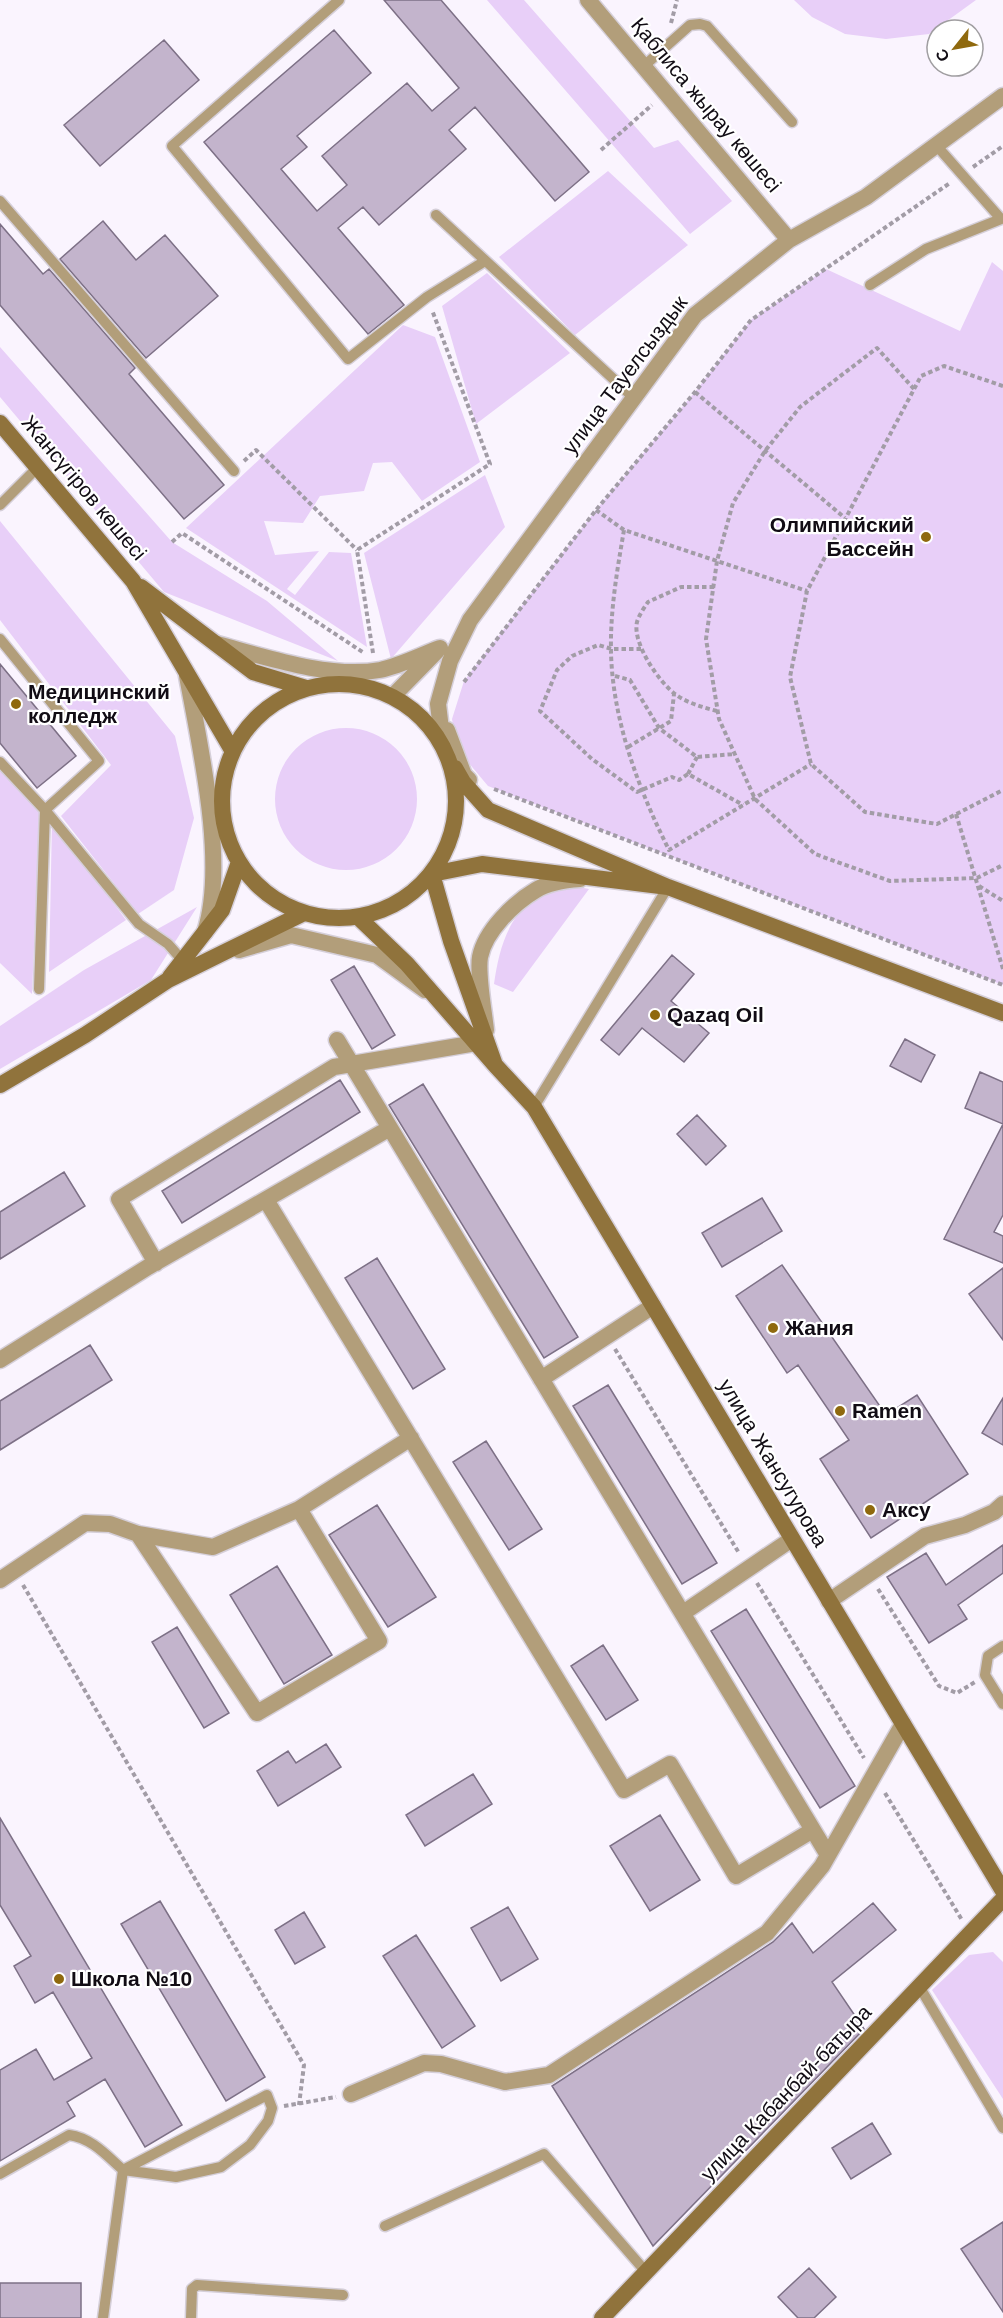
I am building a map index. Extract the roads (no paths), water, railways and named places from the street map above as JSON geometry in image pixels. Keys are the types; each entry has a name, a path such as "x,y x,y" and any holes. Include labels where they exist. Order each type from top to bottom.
{"main road":[{"name":"Жансүгіров көшесі","path":"0,423 133,581"},
{"path":"133,581 253,672 306,688"},
{"path":"133,581 232,750"},
{"path":"443,746 455,778 457,812 448,845 432,874 411,894 386,909 358,917 331,919 304,913 278,902 263,890 238,862 224,826 222,788 232,750 250,723 276,701 306,688 335,683 365,686 393,696 422,717 443,746 463,782 488,810 668,887 1003,1013"},
{"path":"168,980 222,910 238,862"},
{"path":"432,874 482,864 668,887"},
{"name":"улица Жансугурова","path":"432,874 481,1042"},
{"path":"0,1085 85,1035 168,980 304,913"},
{"name":"улица Жансугурова","path":"358,917 407,964 481,1042 495,1065 534,1107 1003,1891"},
{"name":"улица Кабанбай-батыра","path":"602,2318 1003,1899"}],"street":[{"name":"Қаблиса жырау көшесі","path":"588,0 789,240"},
{"name":"улица Тауелсыздык","path":"393,696 445,655 695,315 789,240 866,197 1003,96"},
{"path":"217,644 309,669 380,670 445,655 448,735 464,775 508,818"},
{"name":"улица Тауелсыздык","path":"443,746 438,704 445,655"},
{"path":"186,669 204,771 213,857 211,913 205,933"},
{"path":"156,1263 118,1199 334,1067 481,1042 480,957 490,933 536,890 559,881 594,878"},
{"path":"212,958 291,935 377,955 438,999"},
{"path":"337,1040 828,1855"},
{"path":"0,1360 156,1263 390,1128"},
{"path":"266,1200 624,1790 670,1764 735,1876 813,1830"},
{"path":"541,1379 653,1305"},
{"path":"0,1580 85,1523 110,1524 138,1534 213,1547 299,1509 411,1438"},
{"path":"829,1601 925,1536 965,1525 994,1512 1003,1504"},
{"path":"138,1534 257,1713 379,1641 299,1509"},
{"path":"683,1613 792,1539"},
{"path":"351,2094 424,2063 441,2064 505,2082 549,2075 767,1933 822,1866 903,1724"}],"lane":[{"path":"339,0 172,146 348,359 427,297 485,261"},
{"path":"644,66 690,25 707,26 792,122"},
{"path":"870,285 926,249 1002,221 936,145"},
{"path":"0,201 234,471"},
{"path":"436,215 634,398"},
{"path":"0,505 37,468"},
{"path":"0,639 99,761 45,810 39,988"},
{"path":"0,762 45,810 139,924 168,944 183,961"},
{"path":"534,1107 668,887"},
{"path":"1003,1646 988,1656 985,1675 1003,1704"},
{"path":"919,1986 1003,2128"},
{"path":"0,2174 69,2135 80,2136 91,2142 123,2170 176,2177 221,2167 250,2145 268,2121 272,2108 267,2095 123,2170"},
{"path":"385,2226 544,2154 646,2272"},
{"path":"102,2318 123,2170"},
{"path":"191,2318 192,2289 197,2285 343,2295"}],"place":[{"name":"Олимпийский Бассейн","path":"926,537"},
{"name":"Медицинский колледж","path":"16,704"},
{"name":"Qazaq Oil","path":"655,1015"},
{"name":"Жания","path":"773,1328"},
{"name":"Ramen","path":"840,1411"},
{"name":"Аксу","path":"870,1510"},
{"name":"Школа №10","path":"59,1979"}]}
